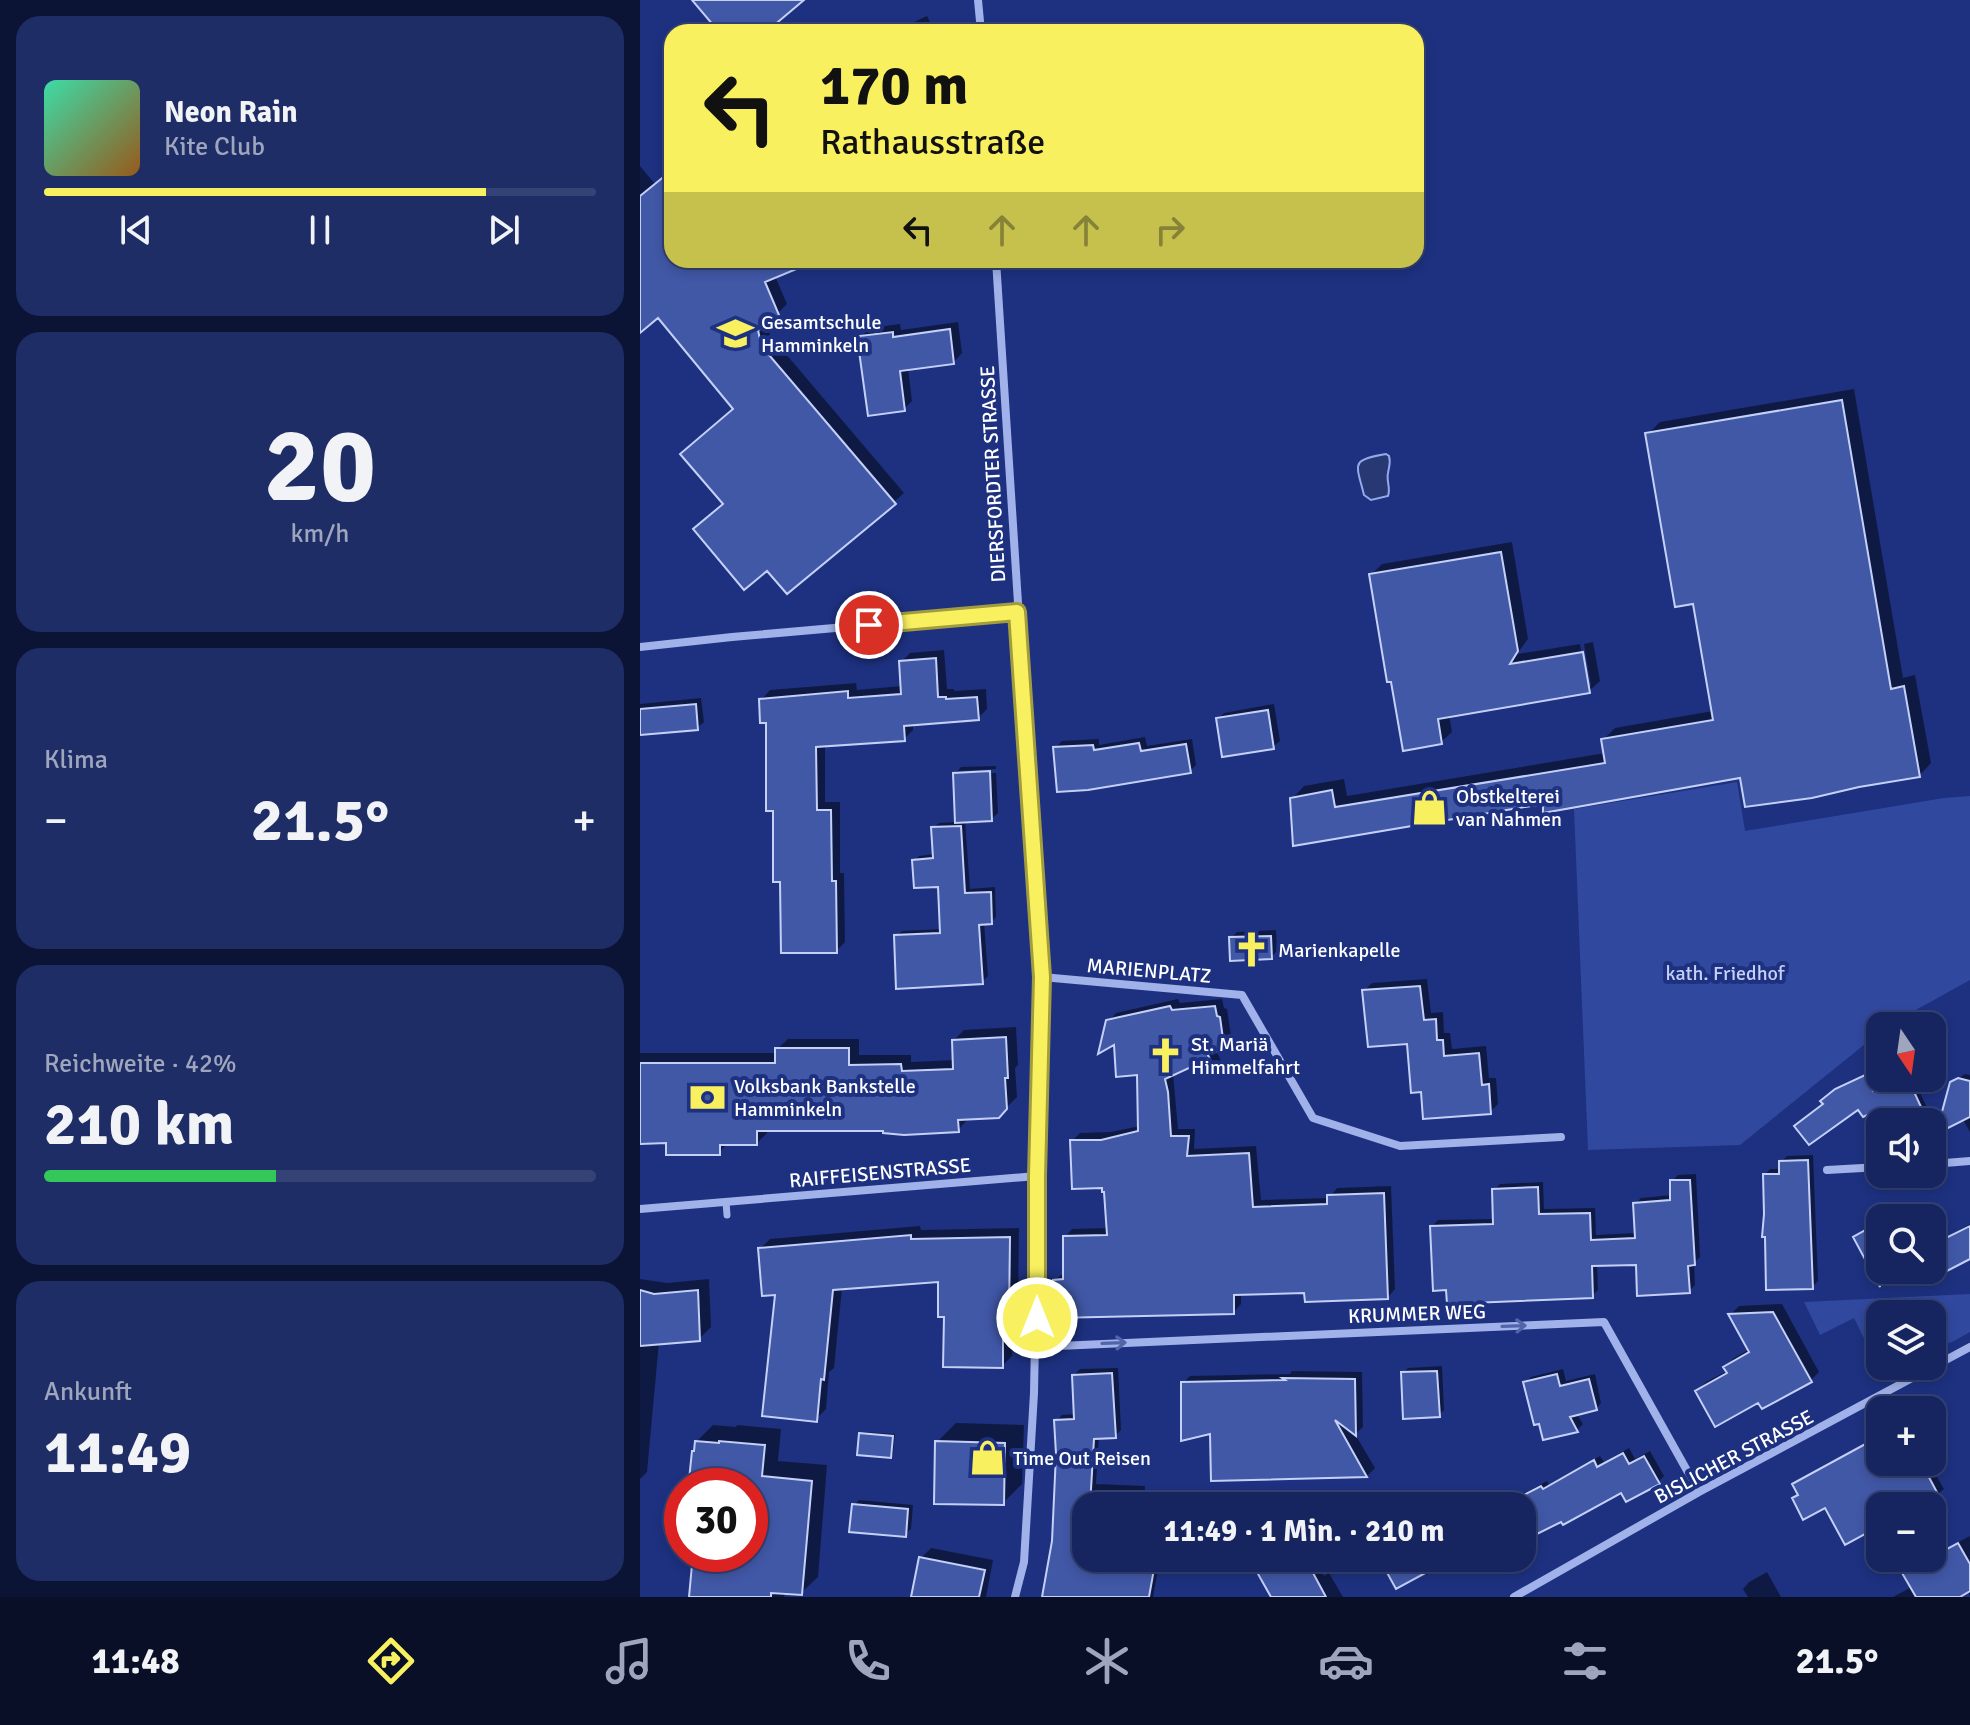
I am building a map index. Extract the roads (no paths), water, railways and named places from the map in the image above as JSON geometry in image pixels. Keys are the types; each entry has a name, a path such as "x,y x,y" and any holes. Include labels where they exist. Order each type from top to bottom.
{"street":[{"path":"978,0 980,24"},
{"name":"DIERSFORDTER STRASSE","path":"996,268 1042,977 1036,1347 1024,1562 1015,1597"},
{"path":"640,647 1017,612"},
{"name":"MARIENPLATZ","path":"1042,977 1242,995 1313,1118 1400,1146 1561,1137"},
{"path":"1946,1163 1970,1161"},
{"path":"1827,1170 1866,1168"},
{"name":"RAIFFEISENSTRASSE","path":"640,1209 1037,1176"},
{"path":"726,1202 727,1215"},
{"name":"KRUMMER WEG","path":"1036,1347 1604,1322 1699,1492"},
{"name":"BISLICHER STRASSE","path":"1514,1597 1699,1492 1970,1347"}],"place":[{"name":"Gesamtschule Hamminkeln","path":"735,333"},
{"name":"Obstkelterei van Nahmen","path":"1430,807"},
{"name":"Marienkapelle","path":"1252,950"},
{"name":"St. Mariä Himmelfahrt","path":"1165,1055"},
{"name":"Volksbank Bankstelle Hamminkeln","path":"708,1097"},
{"name":"Time Out Reisen","path":"987,1458"}],"park label":[{"name":"kath. Friedhof","path":"1725,973"}]}
